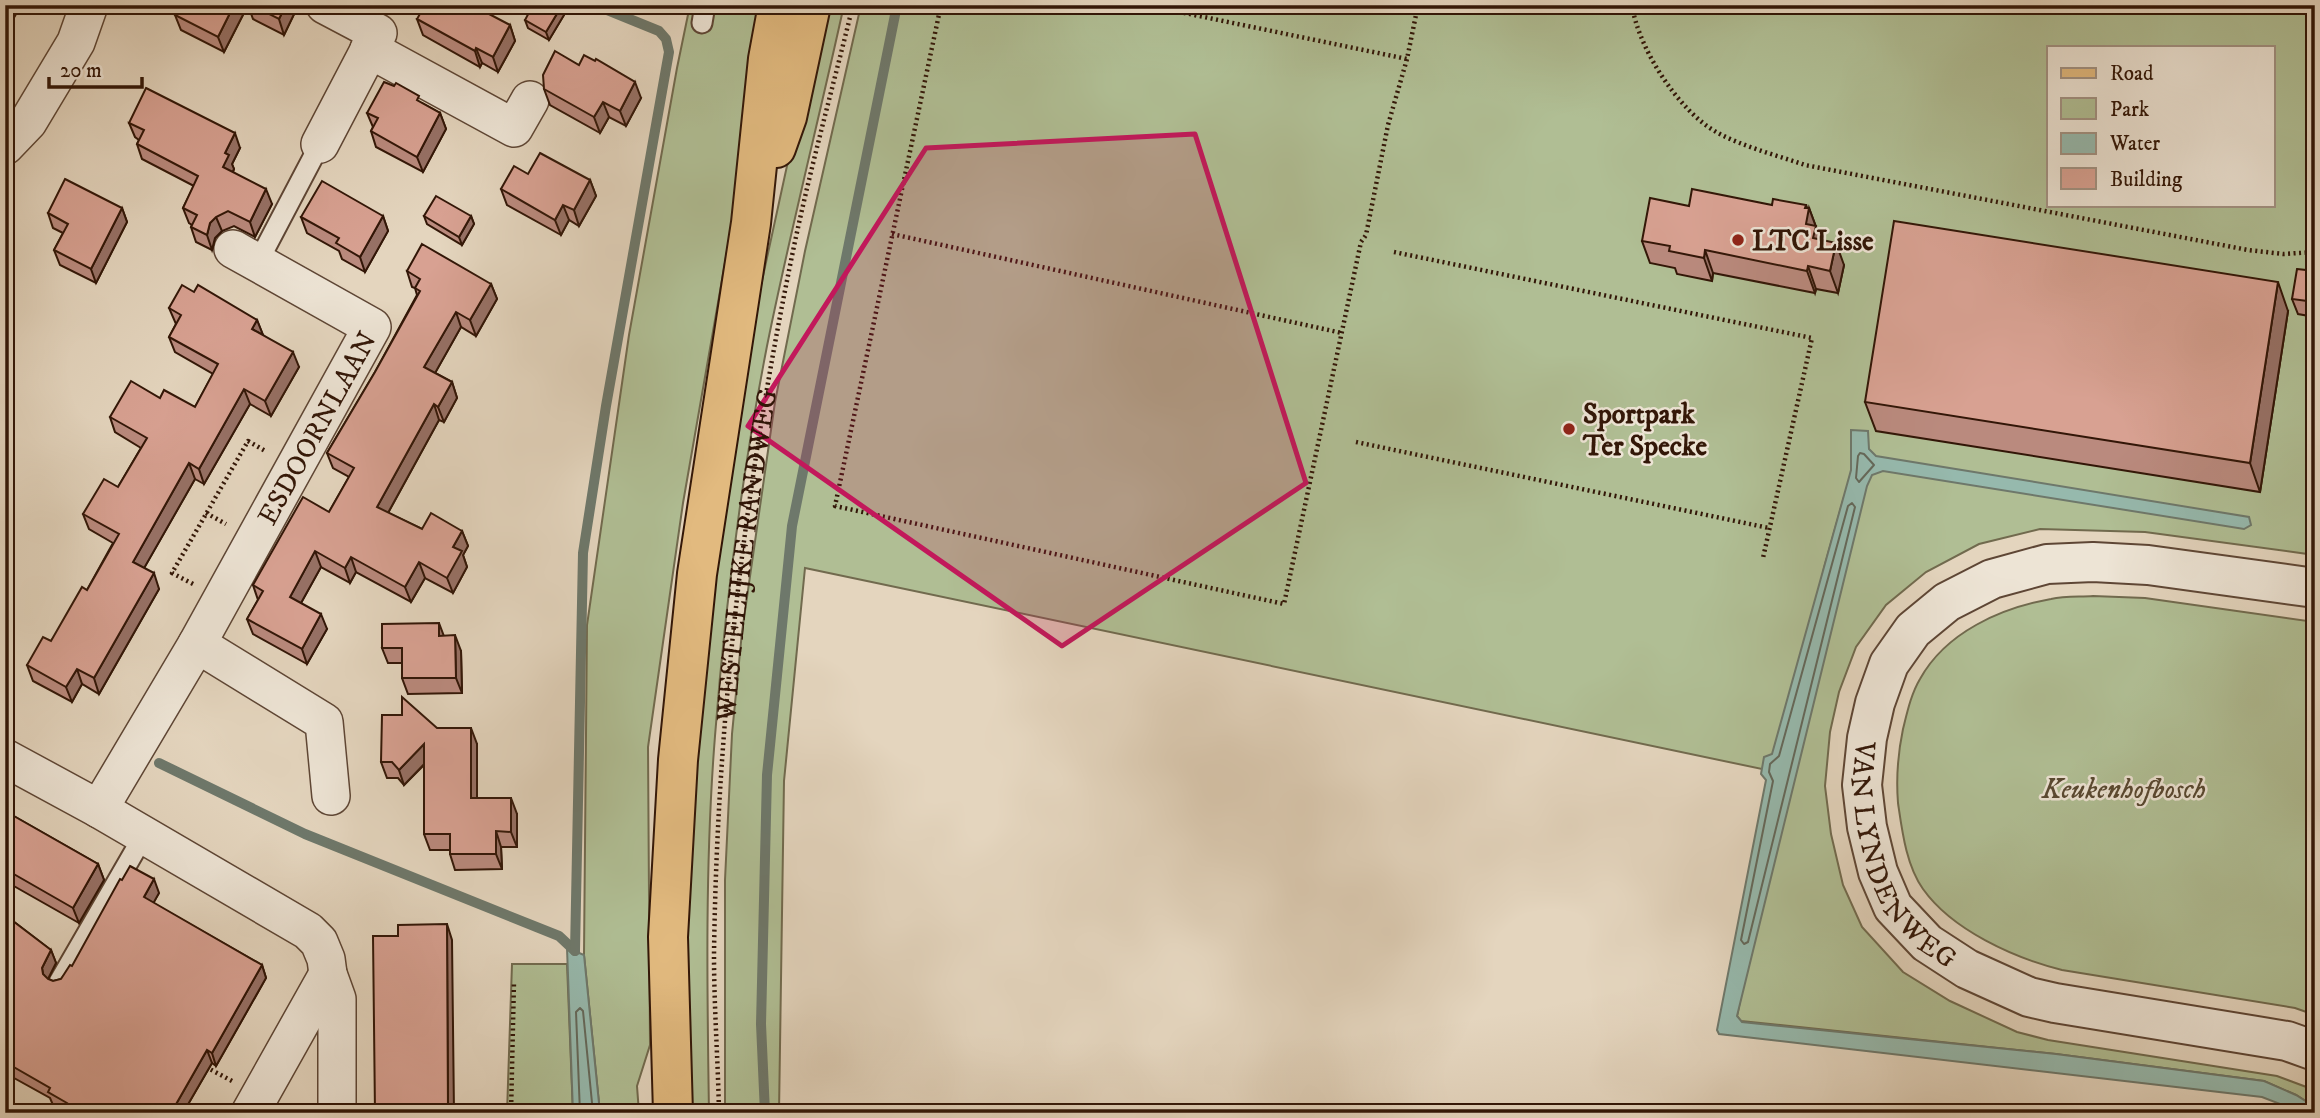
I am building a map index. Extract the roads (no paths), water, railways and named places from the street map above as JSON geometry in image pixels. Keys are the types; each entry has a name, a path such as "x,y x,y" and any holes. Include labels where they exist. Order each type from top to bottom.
{"main road":[{"name":"WESTELIJKE RANDWEG","path":"673,1113 668,937 678,760 697,573 751,223 768,59 778,5"},
{"name":"WESTELIJKE RANDWEG","path":"751,223 787,117 811,5"}],"street":[{"path":"5,146 28,122 76,42 89,5"},
{"path":"320,144 378,33 325,5"},
{"path":"369,49 514,128 530,100"},
{"name":"ESDOORNLAAN","path":"99,809 197,644 372,327 245,255"},
{"name":"VAN LYNDENWEG","path":"2315,588 2148,565 2093,562 2047,565 1993,579 1947,603 1913,630 1889,664 1874,703 1862,785 1867,827 1878,872 1893,907 1927,943 1967,969 2029,997 2287,1041 2315,1051"},
{"path":"197,644 324,722 331,796"},
{"path":"5,758 99,809 308,931 318,942 326,959 337,999 337,1113"},
{"path":"255,1105 328,974"}],"lane":[{"name":"ESDOORNLAAN","path":"245,255 320,144"},
{"path":"59,982 144,835"}],"water":[{"path":"1851,430 1868,431 1869,449 1876,456 2249,517 2251,525 2244,529 1883,471 1872,475 1867,486 1737,1016 1742,1022 2056,1054 2264,1081 2296,1095 2315,1107 2315,1113 2297,1113 2262,1097 1719,1034 1717,1030 1766,780 1761,774 1764,757 1772,754 1851,470"},
{"path":"567,948 584,955 600,1113 573,1113"}],"waterway":[{"path":"575,951 583,553 606,406 669,52 666,39 659,31 595,5"},
{"path":"765,1113 761,1024 767,775 792,526 897,5"},
{"path":"159,763 305,834 559,936 575,951"}],"place":[{"name":"LTC Lisse","path":"1738,240"},
{"name":"Sportpark Ter Specke","path":"1569,429"}],"park label":[{"name":"Keukenhofbosch","path":"2124,788"}]}
